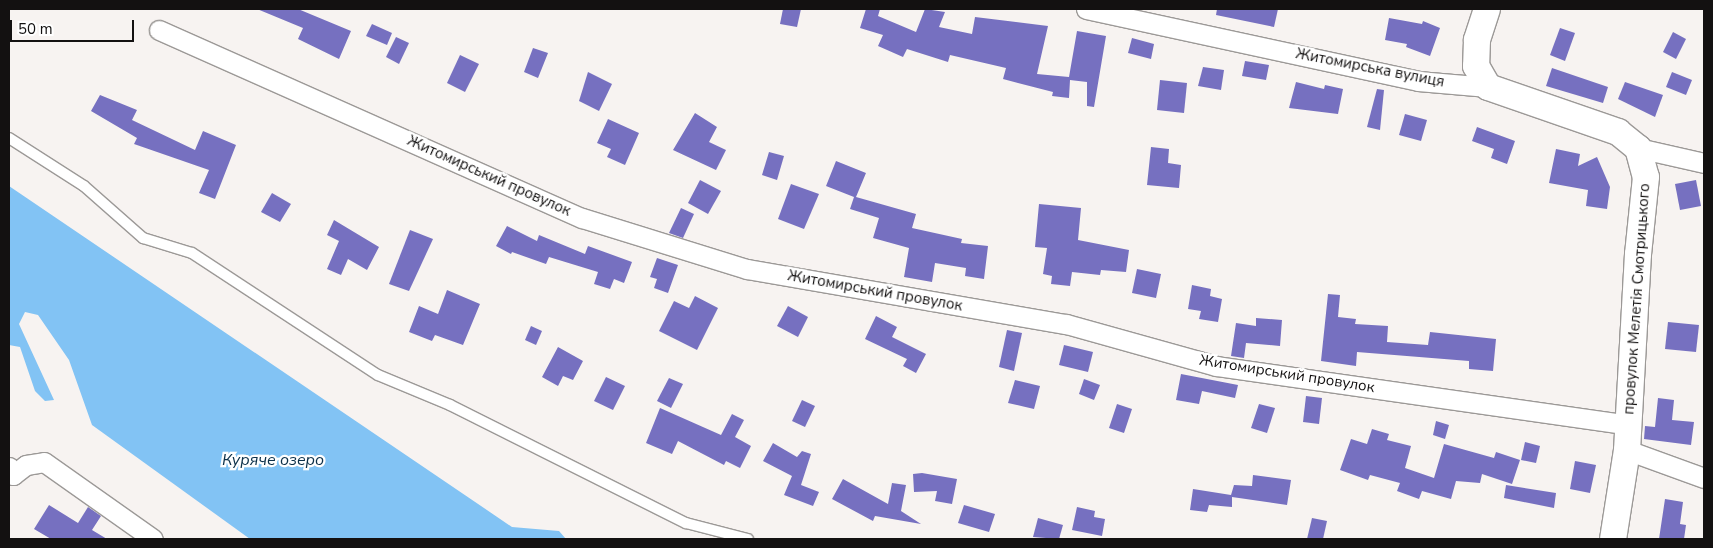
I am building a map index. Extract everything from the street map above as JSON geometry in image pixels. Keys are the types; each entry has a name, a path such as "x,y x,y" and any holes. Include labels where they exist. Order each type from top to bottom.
{"street":[{"name":"Житомирська вулиця","path":"1086,9 1418,81 1488,87 1618,132 1638,148 1704,163"},
{"path":"1488,9 1477,40 1476,66 1488,87"},
{"name":"Житомирський провулок","path":"159,30 582,218 747,270 1066,324 1216,366 1628,437"},
{"name":"провулок Мелетія Смотрицького","path":"1613,539 1628,437 1638,254 1646,177 1638,148"},
{"path":"1628,437 1704,478"},
{"path":"10,475 26,465 44,462 153,539"}],"lane":[{"path":"9,138 84,186 143,238 192,253 378,375 450,405 686,522 748,539"}],"water":[{"name":"Куряче озеро","path":"9,186 512,527 559,531 566,539 250,539 92,425 69,360 38,315 25,312 19,324 54,400 45,401 35,391 20,347 9,345"}],"building":[{"path":"257,9 298,9 351,31 339,59 298,39 303,28"},
{"path":"783,9 801,9 797,27 780,24"},
{"path":"866,9 880,9 878,16 916,32 925,9 945,12 939,27 972,34 975,17 1048,26 1037,74 1069,77 1077,31 1106,36 1094,107 1087,106 1087,82 1070,80 1069,98 1052,96 1053,92 1003,79 1006,68 950,55 948,62 907,49 903,57 878,46 883,35 860,28"},
{"path":"1217,9 1278,9 1274,27 1216,15"},
{"path":"1389,18 1422,24 1423,21 1440,28 1430,56 1406,47 1407,44 1385,40"},
{"path":"372,24 392,33 387,45 366,36"},
{"path":"1560,28 1575,33 1565,61 1550,55"},
{"path":"1673,32 1686,39 1676,59 1663,52"},
{"path":"396,37 409,43 399,64 386,57"},
{"path":"1132,38 1154,44 1151,59 1128,53"},
{"path":"533,48 548,53 538,78 524,72"},
{"path":"460,55 479,64 465,92 447,83"},
{"path":"1245,61 1269,65 1266,80 1242,76"},
{"path":"1203,67 1224,70 1221,90 1198,86"},
{"path":"1552,68 1608,87 1603,103 1546,86"},
{"path":"588,72 612,84 599,111 579,101"},
{"path":"1672,72 1692,80 1686,95 1666,87"},
{"path":"1160,80 1187,83 1184,113 1157,110"},
{"path":"1296,82 1324,89 1325,85 1343,89 1338,114 1289,108"},
{"path":"1625,82 1663,95 1655,117 1618,99"},
{"path":"1377,89 1384,90 1380,130 1367,127"},
{"path":"100,95 137,110 132,120 195,150 203,131 236,145 215,199 199,193 209,170 134,144 137,138 91,111"},
{"path":"695,113 717,127 709,142 726,150 716,170 673,150"},
{"path":"1405,114 1427,120 1421,141 1399,135"},
{"path":"608,119 639,133 625,165 607,157 611,149 597,143"},
{"path":"1477,127 1515,141 1507,164 1491,158 1494,149 1472,141"},
{"path":"1151,147 1169,149 1168,163 1181,165 1179,188 1147,185"},
{"path":"1556,149 1580,154 1578,166 1597,157 1610,187 1607,209 1586,206 1588,190 1549,183"},
{"path":"769,152 784,156 777,180 762,175"},
{"path":"836,161 866,173 856,197 916,214 912,228 962,239 961,243 988,246 984,279 965,276 966,268 935,263 932,282 904,277 909,248 873,238 879,218 850,209 854,197 826,186"},
{"path":"700,180 721,191 708,214 688,203"},
{"path":"1696,180 1701,206 1680,210 1675,184"},
{"path":"791,184 819,194 804,229 778,219"},
{"path":"272,193 291,204 280,222 261,212"},
{"path":"1039,204 1081,208 1078,240 1129,250 1126,272 1101,270 1100,275 1072,272 1070,286 1051,284 1052,276 1043,274 1047,248 1035,247"},
{"path":"681,208 694,214 683,238 669,233"},
{"path":"334,220 379,247 367,270 348,259 341,275 327,269 339,241 327,235"},
{"path":"507,226 537,241 539,235 585,254 588,246 632,262 624,283 614,279 610,289 594,284 598,272 549,257 546,264 512,252 511,254 496,246"},
{"path":"410,230 433,239 409,291 389,284"},
{"path":"657,258 678,265 668,293 654,288 657,279 650,277"},
{"path":"1137,269 1161,274 1156,298 1132,293"},
{"path":"1192,285 1211,289 1210,296 1222,299 1218,322 1199,319 1201,311 1188,309"},
{"path":"447,290 480,304 463,345 435,335 432,341 409,332 419,306 438,314"},
{"path":"1328,294 1340,295 1338,317 1356,319 1355,324 1388,326 1387,342 1428,345 1430,332 1496,339 1493,371 1469,369 1469,361 1357,352 1356,366 1321,361"},
{"path":"695,296 718,308 697,350 659,331 674,301 689,308"},
{"path":"788,306 808,317 798,337 777,326"},
{"path":"876,316 897,327 892,337 926,354 916,373 903,366 907,359 865,339"},
{"path":"1256,318 1282,320 1280,346 1246,343 1244,358 1231,356 1236,323 1256,326"},
{"path":"1668,322 1699,325 1696,352 1665,349"},
{"path":"531,326 542,331 536,345 525,340"},
{"path":"1007,330 1022,333 1014,371 999,367"},
{"path":"1064,345 1093,352 1088,372 1059,365"},
{"path":"558,347 583,361 573,380 563,376 558,386 542,377"},
{"path":"1181,374 1238,385 1235,398 1202,391 1199,404 1176,400"},
{"path":"606,377 625,386 613,410 594,401"},
{"path":"669,378 683,384 671,408 657,401"},
{"path":"1084,379 1100,385 1094,400 1079,394"},
{"path":"1015,380 1040,386 1034,409 1008,403"},
{"path":"1306,396 1322,398 1319,424 1303,422"},
{"path":"1658,398 1674,400 1672,420 1694,422 1691,445 1644,439 1645,426 1655,427"},
{"path":"802,400 815,406 805,427 792,421"},
{"path":"1117,404 1132,409 1124,433 1109,428"},
{"path":"1259,404 1275,408 1267,433 1251,428"},
{"path":"660,408 721,435 732,414 744,420 735,437 751,446 740,468 726,461 724,465 678,441 672,454 646,443"},
{"path":"1436,421 1449,425 1445,439 1433,435"},
{"path":"1372,429 1389,434 1387,440 1411,446 1405,468 1434,478 1444,444 1494,458 1496,452 1520,460 1512,484 1482,474 1480,483 1456,481 1451,499 1422,491 1419,499 1397,491 1400,483 1370,475 1368,480 1340,470 1351,439 1367,444"},
{"path":"1525,442 1540,446 1536,463 1521,460"},
{"path":"773,443 797,457 802,451 811,454 801,485 819,492 813,506 784,495 792,476 763,461"},
{"path":"1575,461 1596,465 1590,493 1570,489"},
{"path":"922,473 957,479 952,504 935,501 937,491 914,492 913,474"},
{"path":"1253,475 1291,480 1287,505 1232,497 1232,507 1209,505 1207,512 1190,510 1193,489 1231,495 1234,485 1252,486"},
{"path":"843,479 888,504 892,483 906,485 901,511 921,524 875,516 873,521 832,499"},
{"path":"1506,485 1556,493 1554,508 1504,498"},
{"path":"1665,499 1683,502 1680,524 1686,525 1684,539 1659,539"},
{"path":"49,505 78,523 88,507 101,516 92,530 107,539 51,539 34,529"},
{"path":"964,505 995,514 989,532 958,523"},
{"path":"1077,507 1095,511 1094,517 1105,519 1102,536 1072,530"},
{"path":"1038,518 1063,525 1059,539 1033,537"},
{"path":"1312,518 1327,521 1323,539 1307,539"}]}
